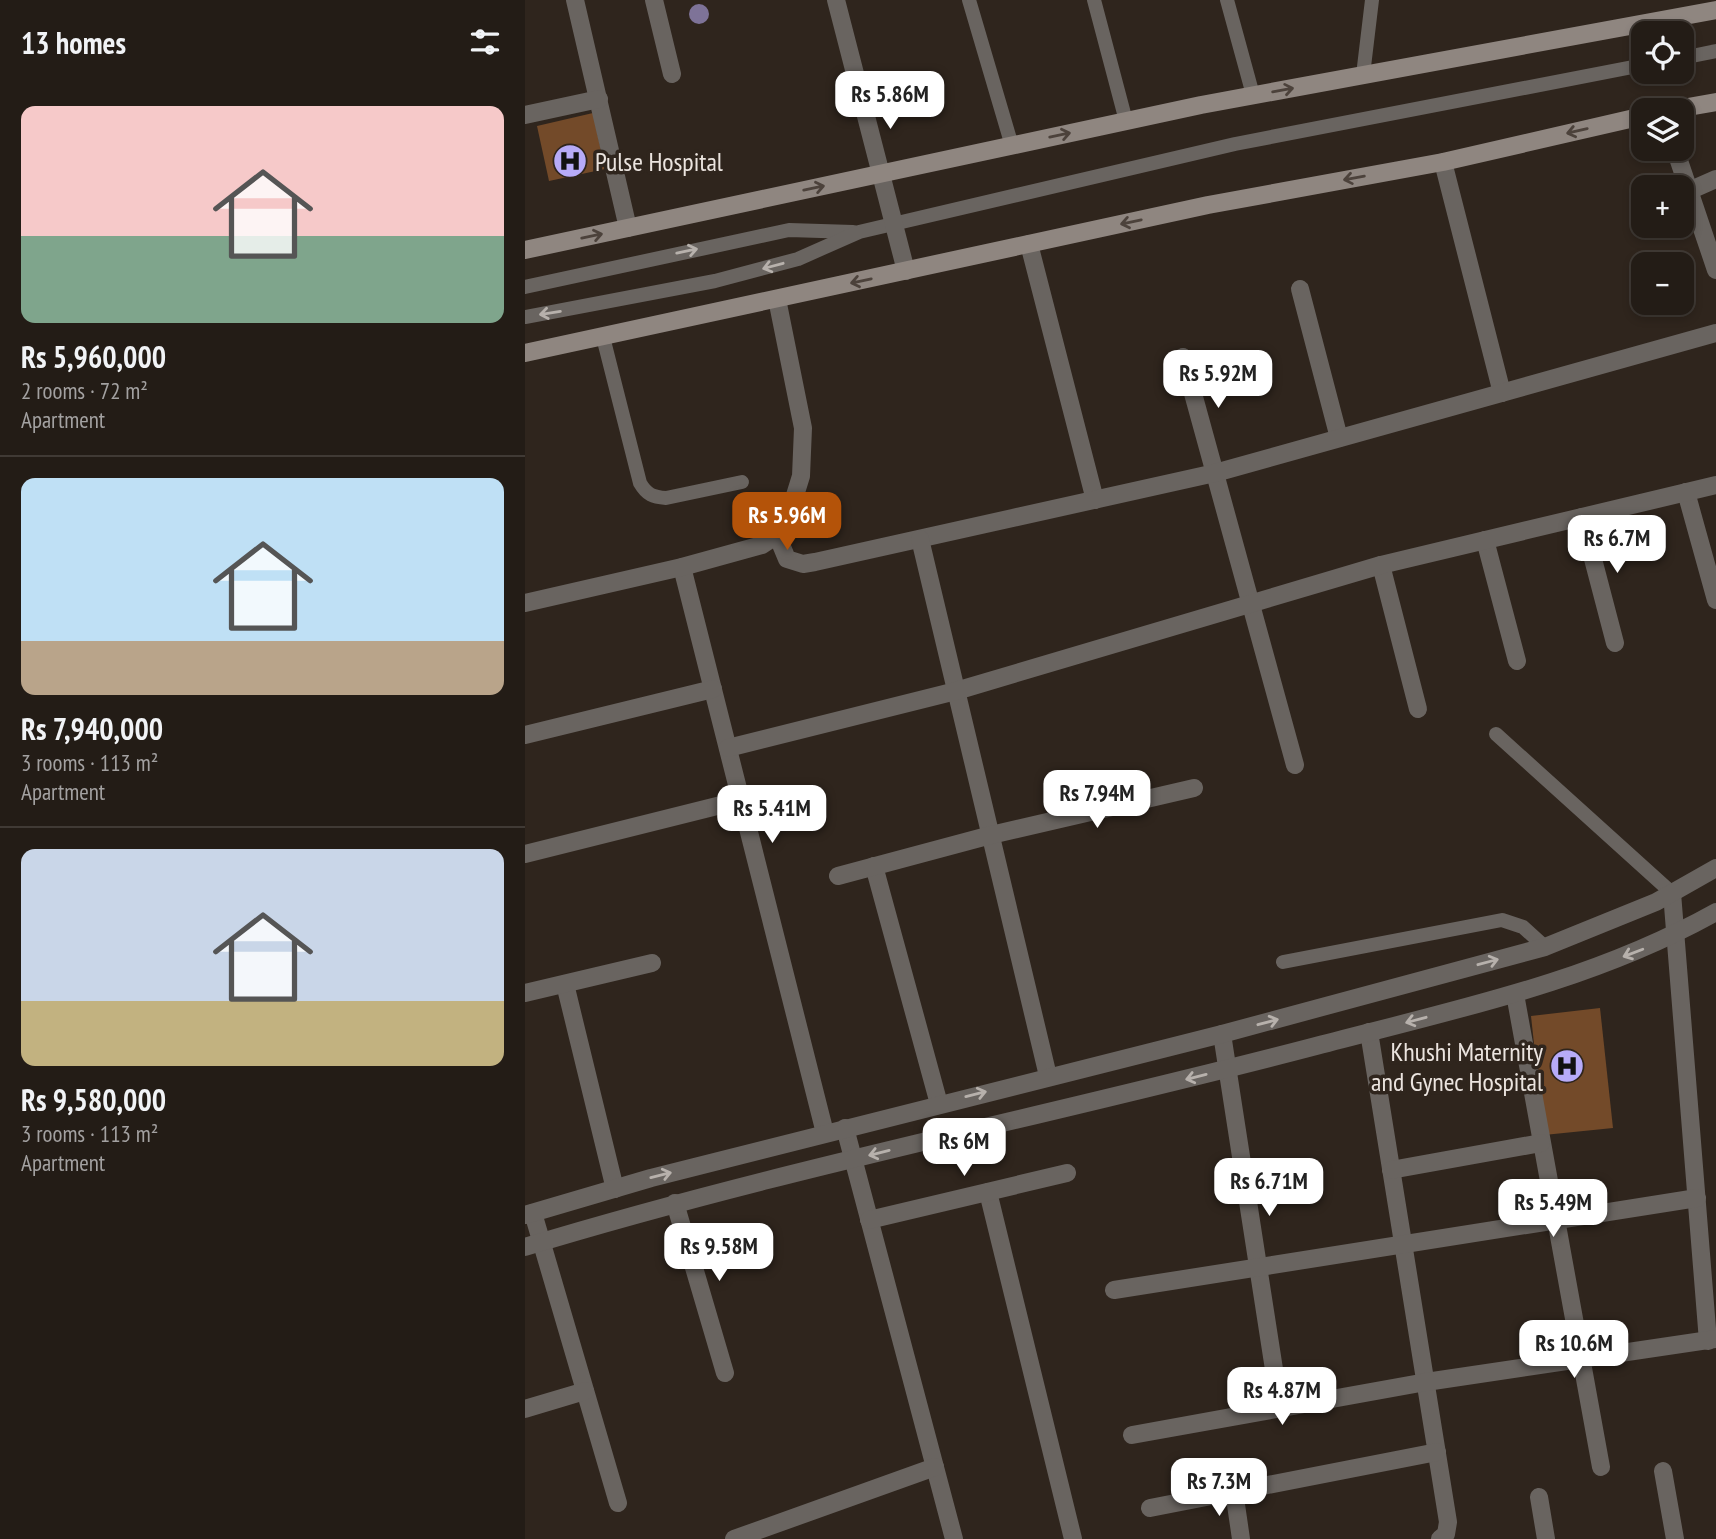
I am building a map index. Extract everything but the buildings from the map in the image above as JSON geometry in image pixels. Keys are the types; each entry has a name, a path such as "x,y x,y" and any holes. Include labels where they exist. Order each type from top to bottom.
{"main road":[{"path":"525,250 1252,95 1716,10"},
{"path":"1694,106 1716,102"},
{"path":"525,353 1208,205 1443,162 1631,119"}],"street":[{"path":"575,0 628,228"},
{"path":"654,0 672,74"},
{"path":"836,0 906,271"},
{"path":"525,115 599,99"},
{"path":"1443,162 1502,393"},
{"path":"1694,189 1716,179"},
{"path":"1694,200 1716,270"},
{"path":"1029,244 1094,500"},
{"path":"1300,289 1339,438"},
{"path":"525,603 682,567 762,545 777,536 788,518 801,476 803,428 777,299"},
{"path":"777,536 787,559 803,564 920,539 1215,473 1716,333"},
{"path":"1183,357 1295,765"},
{"path":"728,748 956,691 1381,565 1716,485"},
{"path":"1686,492 1716,600"},
{"path":"1582,517 1615,643"},
{"path":"920,539 1048,1076"},
{"path":"1485,540 1517,662"},
{"path":"1381,565 1418,709"},
{"path":"682,567 825,1133"},
{"path":"525,735 713,689"},
{"path":"838,876 991,835 1195,788"},
{"path":"525,854 741,800"},
{"path":"874,866 939,1104"},
{"path":"618,1503 585,1391 534,1244 529,1214 825,1133 1221,1034 1545,947 1672,893 1716,868"},
{"path":"1132,1435 1426,1382 1712,1340 1708,1240 1697,1198 1672,893"},
{"path":"534,1244 675,1203 1226,1069 1552,985 1676,934 1716,912"},
{"path":"525,993 652,962"},
{"path":"565,984 615,1189"},
{"path":"1515,994 1579,1359 1601,1467"},
{"path":"1369,1032 1448,1522 1446,1534 1440,1539"},
{"path":"1221,1034 1280,1408"},
{"path":"845,1128 954,1539"},
{"path":"1391,1170 1541,1143"},
{"path":"869,1220 1067,1173"},
{"path":"988,1192 1073,1539"},
{"path":"1114,1290 1697,1198"},
{"path":"675,1203 725,1373"},
{"path":"525,1409 585,1391"},
{"path":"1150,1508 1437,1452"},
{"path":"734,1539 935,1467"},
{"path":"1663,1471 1675,1539"},
{"path":"1234,1491 1241,1539"},
{"path":"1539,1497 1546,1539"}],"lane":[{"path":"969,0 1012,146"},
{"path":"1094,0 1126,121"},
{"path":"1227,0 1252,95"},
{"path":"1363,75 1372,0"},
{"path":"1694,56 1716,51"},
{"path":"525,317 715,281 798,259 859,232 1235,144 1631,67"},
{"path":"525,286 789,230 859,232"},
{"path":"603,337 640,484 645,492 653,497 666,498 741,482"},
{"path":"1496,734 1672,893"},
{"path":"1283,962 1502,920 1523,926 1545,947"}],"place":[{"name":"Pulse Hospital","path":"570,161"},
{"name":"Khushi Maternity and Gynec Hospital","path":"1567,1066"}]}
